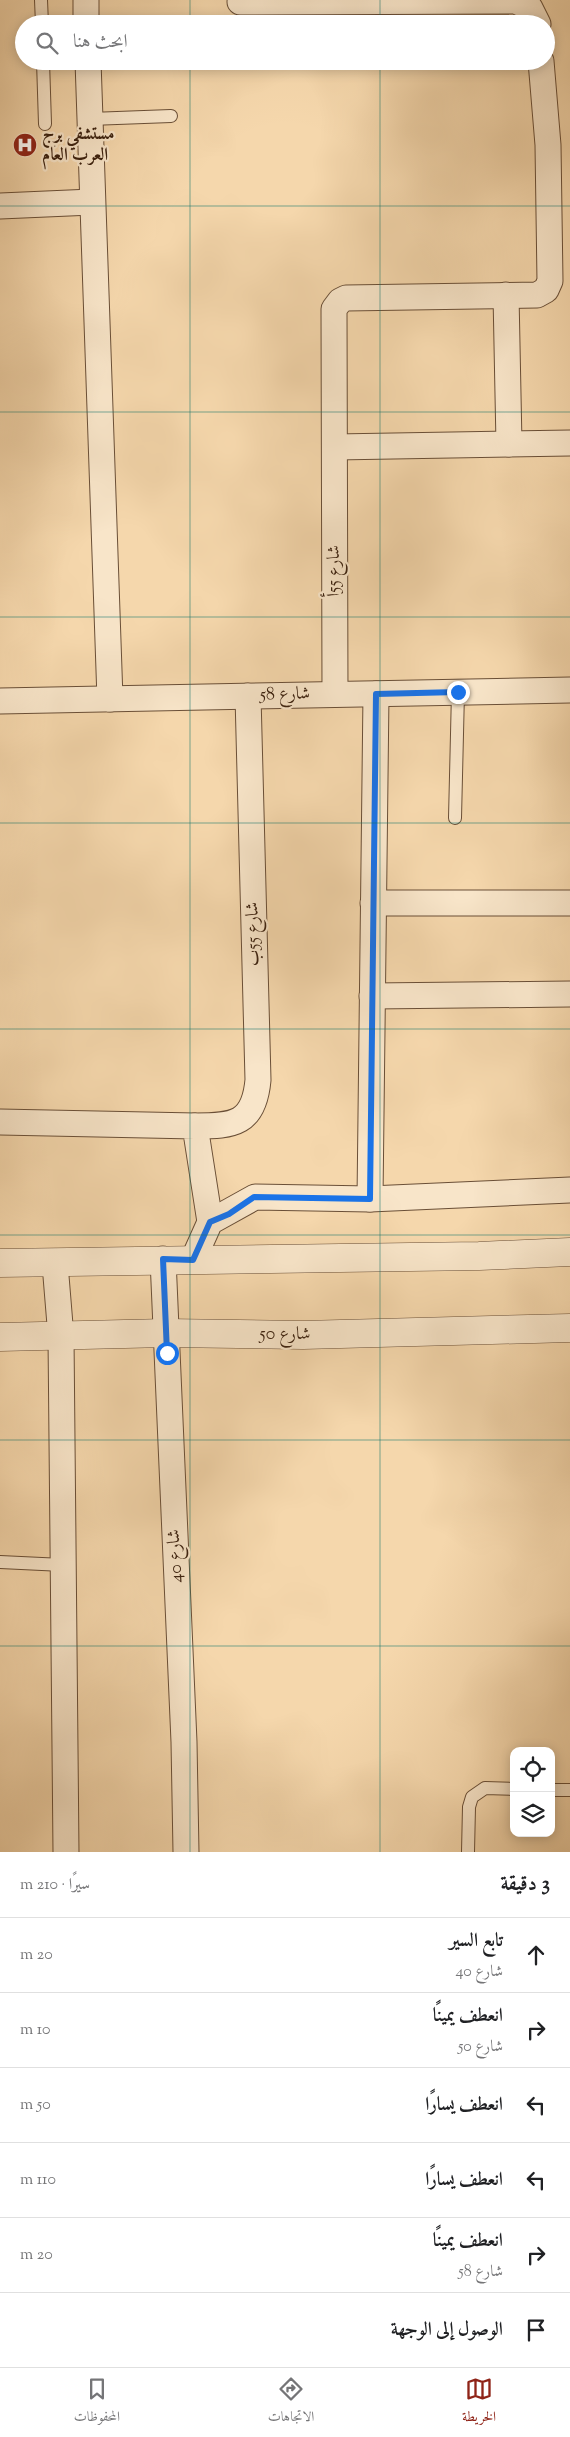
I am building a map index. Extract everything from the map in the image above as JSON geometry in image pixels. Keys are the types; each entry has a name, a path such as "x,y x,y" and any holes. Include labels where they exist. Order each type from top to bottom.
{"street":[{"path":"86,0 86,15"},
{"path":"240,2 507,0 516,1 530,8 534,15"},
{"path":"88,70 110,699"},
{"path":"509,444 506,295 537,294 546,290 550,281 548,145 542,70"},
{"path":"0,206 92,202"},
{"name":"شارع 55أ","path":"334,694 334,314 337,304 346,298 506,295"},
{"path":"335,448 570,443"},
{"name":"شارع 58","path":"0,702 570,690"},
{"path":"370,1199 372,903 376,694"},
{"name":"شارع 55ب","path":"0,1122 224,1126 237,1122 253,1108 258,1080 248,696"},
{"path":"372,903 570,903"},
{"path":"372,996 570,994"},
{"path":"193,1260 210,1222 195,1126"},
{"path":"210,1222 229,1214 254,1197 370,1199 570,1190"},
{"path":"0,1263 55,1264 163,1259 479,1256 570,1252"},
{"name":"شارع 40","path":"163,1259 184,1742 186,1852"},
{"path":"55,1264 61,1337 66,1852"},
{"name":"شارع 50","path":"0,1337 166,1334 303,1335 570,1328"}],"lane":[{"path":"42,0 42,15"},
{"path":"43,70 44,124"},
{"path":"90,119 172,116"},
{"path":"454,818 458,692"},
{"path":"0,1562 63,1565"},
{"path":"468,1852 469,1807 472,1797 485,1788 510,1789"},
{"path":"555,1790 570,1790"}],"place":[{"name":"مستشفي برج العرب العام","path":"25,145"}],"route":[{"path":"167,1353 163,1259 193,1260 210,1222 229,1214 254,1197 370,1199 372,903 376,694 458,692"}]}
